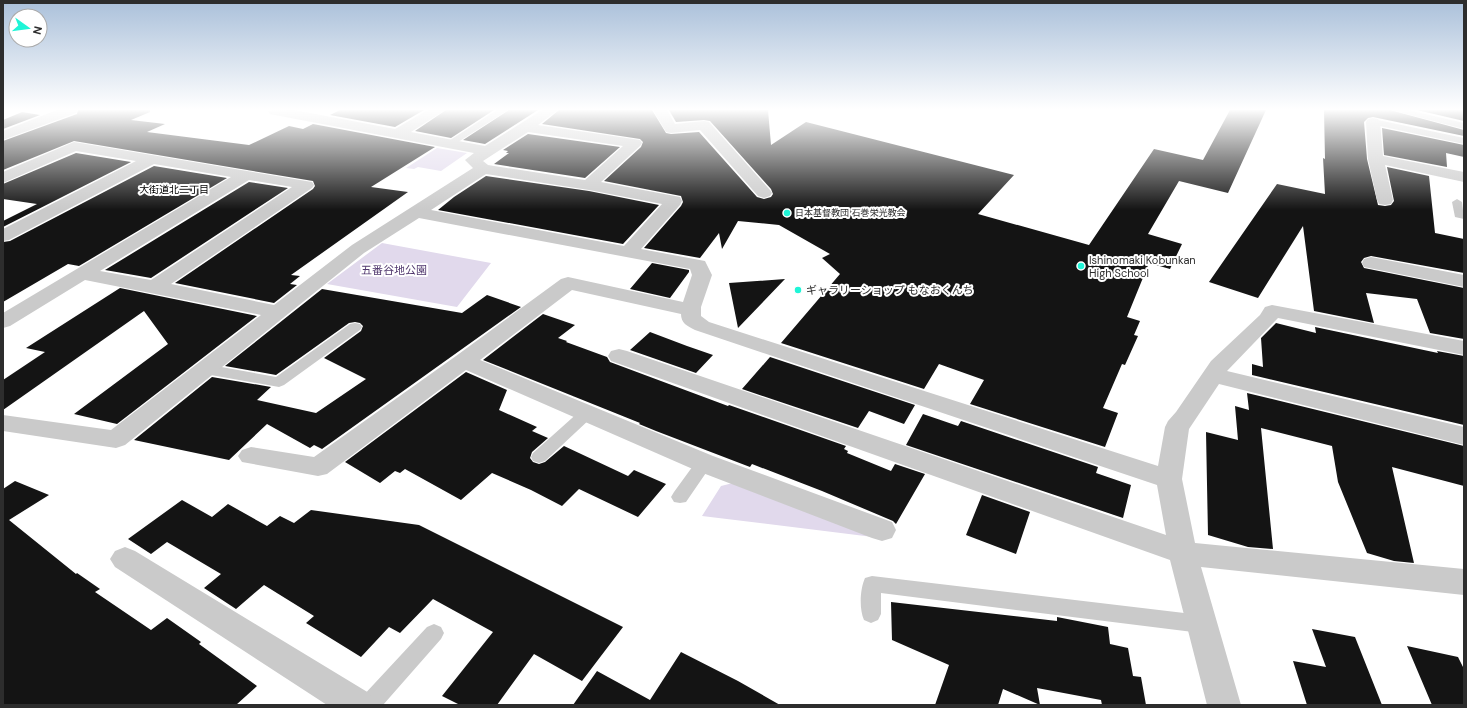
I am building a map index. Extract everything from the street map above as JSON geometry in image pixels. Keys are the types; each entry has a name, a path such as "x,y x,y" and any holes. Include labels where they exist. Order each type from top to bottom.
{"street":[{"path":"444,143 485,160 589,185 674,201 628,252"},
{"path":"3,423 116,438 358,250 415,212 506,143"},
{"path":"589,185 635,143"},
{"path":"720,143 764,193"},
{"path":"1375,143 1376,160 1385,200"},
{"path":"7,174 74,146 306,185 154,287"},
{"path":"3,236 152,159"},
{"path":"1376,160 1464,177"},
{"path":"3,322 246,175"},
{"path":"415,212 698,265 702,275 691,310 691,319 702,326 1169,479"},
{"path":"1371,264 1464,281"},
{"path":"82,274 278,312"},
{"path":"251,456 318,467 568,283 691,310"},
{"path":"1224,705 1183,553 1169,479 1177,427 1185,418 1219,366 1268,318 1272,312 1464,348"},
{"path":"619,356 1183,553 1464,582"},
{"path":"464,361 704,463 882,530"},
{"path":"1213,375 1464,436"},
{"path":"125,559 357,705"}],"lane":[{"path":"1457,202 1459,215 1464,216"},
{"path":"205,369 279,382 355,327"},
{"path":"539,457 586,414"},
{"path":"680,497 704,463"},
{"path":"871,614 872,584 1201,624"},
{"path":"369,705 434,633"}],"green space":[{"path":"437,148 467,153 441,171 418,167 414,169 406,168"},
{"name":"五番谷地公園","path":"382,243 491,263 457,307 327,284"},
{"path":"737,482 881,538 702,516 721,486"}],"building":[{"path":"3,143 69,143 3,170"},
{"path":"86,143 234,143 249,145 253,143 414,143 435,147 371,187 408,192 291,275 300,276 290,284 297,285 274,303 175,283 313,189 315,186 313,181"},
{"path":"514,143 592,143 620,147 585,178 494,164 509,153 506,153 508,151 503,150"},
{"path":"643,143 709,143 757,197 764,199 771,197 773,194 771,189 730,143 771,143 771,145 774,143 889,143 1014,175 978,214 1089,245 1154,149 1203,160 1212,143 1251,143 1228,193 1179,181 1148,234 1182,244 1170,269 1149,263 1127,317 1140,321 1134,335 1138,336 1125,365 1122,364 1103,408 1118,413 1105,447 970,404 984,380 939,364 924,389 781,343 840,274 822,258 830,254 779,225 738,221 722,249 719,233 700,258 644,248 683,202 681,196 604,181 641,147"},
{"path":"1325,143 1366,143 1367,159 1378,205 1391,205 1394,201 1387,167 1429,176 1435,233 1464,239 1464,273 1371,256 1364,258 1361,262 1364,268 1464,288 1464,339 1430,333 1417,299 1366,293 1374,323 1314,311 1303,226 1258,298 1209,282 1277,184 1325,194 1323,158 1325,159"},
{"path":"1383,143 1455,143 1464,145 1464,157 1446,153 1447,167 1384,155"},
{"path":"76,153 131,162 3,227 3,221 37,204 3,199 3,184"},
{"path":"154,166 227,178 79,266 68,264 3,302 3,242 10,241"},
{"path":"486,176 589,191 659,205 623,244 438,210 454,197"},
{"path":"249,182 288,188 151,278 105,270"},
{"path":"652,263 689,270 670,298 630,289"},
{"path":"785,279 738,328 729,283"},
{"path":"120,288 257,316 117,424 74,414 168,344 144,311 3,410 3,380 45,352 26,348"},
{"path":"322,289 462,313 487,295 521,307 322,449 314,445 310,448 267,424 229,460 134,440 212,377 271,387 257,400 316,413 366,379 324,358 361,331 363,326 360,323 355,322 349,323 276,375 225,366"},
{"path":"543,314 575,325 558,338 607,357 610,362 728,406 729,405 846,446 844,449 848,451 847,453 891,471 895,464 925,474 896,524 893,521 822,491 752,464 750,467 656,431 639,424 640,423 483,360"},
{"path":"1276,323 1316,333 1315,327 1438,353 1437,351 1464,356 1464,425 1252,375 1252,364 1263,367 1261,338"},
{"path":"650,332 713,355 696,373 630,350"},
{"path":"770,357 915,405 904,424 869,411 858,428 742,389"},
{"path":"466,372 507,390 499,410 537,427 532,431 548,438 532,452 530,458 533,462 539,464 545,462 564,446 628,476 634,470 666,484 638,517 579,489 562,506 531,490 492,473 461,500 405,469 400,473 395,471 380,483 345,462"},
{"path":"1247,393 1464,446 1464,486 1392,467 1414,563 1394,561 1367,553 1338,482 1332,446 1261,428 1273,549 1248,547 1208,535 1206,432 1238,440 1235,406 1249,410"},
{"path":"923,414 958,426 961,421 1098,467 1096,473 1131,485 1123,518 906,445"},
{"path":"15,481 49,495 9,520 76,574 77,573 100,589 95,592 151,630 167,618 201,642 199,644 257,686 236,705 3,705 3,489"},
{"path":"982,495 1030,512 1016,554 966,535"},
{"path":"182,500 212,517 228,504 267,526 280,516 294,523 311,510 419,525 623,627 582,681 534,654 497,705 460,705 442,696 493,632 433,599 400,633 389,627 361,657 306,623 314,616 264,585 236,609 204,588 221,574 167,542 151,554 128,539"},
{"path":"891,602 1057,621 1057,617 1108,627 1110,644 1128,648 1133,676 1141,677 1146,705 1102,705 1101,700 1037,688 1040,705 1003,689 998,705 935,705 949,665 892,640"},
{"path":"1312,629 1355,637 1382,705 1307,705 1293,661 1326,667"},
{"path":"1407,646 1458,657 1464,669 1464,705 1432,705"},
{"path":"681,652 738,681 780,705 573,705 597,671 650,700"}],"place":[{"name":"日本基督教団 石巻栄光教会","path":"787,213"},
{"name":"Ishinomaki Kobunkan High School","path":"1081,266"},
{"name":"ギャラリーショップ もなおくんち","path":"798,290"}],"district":[{"name":"大街道北二丁目","path":"174,189"}]}
